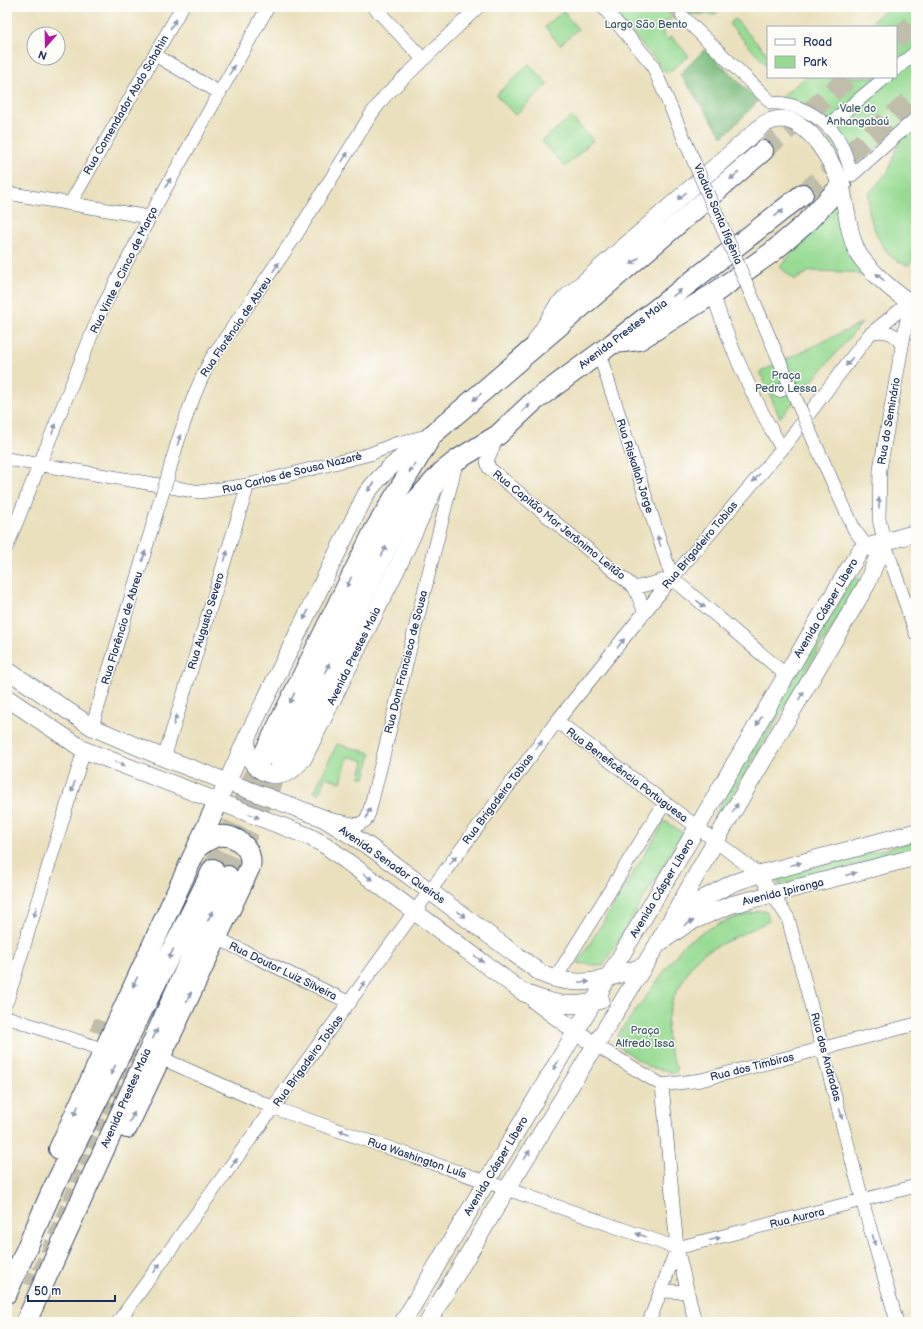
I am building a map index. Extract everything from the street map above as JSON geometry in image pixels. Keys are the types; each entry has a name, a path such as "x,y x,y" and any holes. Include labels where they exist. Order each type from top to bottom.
{"highway":[{"name":"Avenida Prestes Maia","path":"763,151 432,434 374,530 271,762 402,516 442,472 457,460 498,435 533,402 606,348 803,194"},
{"path":"606,348 639,340 713,294 788,239 804,225 846,181"},
{"path":"51,1193 52,1167 218,802"},
{"path":"65,1235 84,1211 99,1185 161,1058 250,867 250,859 245,847 229,837 216,837 199,846"},
{"name":"Avenida Prestes Maia","path":"7,1293 11,1277 51,1193 221,872 26,1322"}],"main road":[{"name":"Avenida Prestes Maia","path":"528,353 558,305 764,124 782,119 791,121 805,129 846,181"},
{"path":"846,181 850,232 857,250 871,268 913,303"},
{"name":"Avenida Prestes Maia","path":"218,802 248,735 366,494 378,478 405,453 432,434"},
{"name":"Avenida Prestes Maia","path":"248,735 246,746 248,756 254,766 263,772 273,775 284,774 294,768 303,759 401,560 442,472"},
{"path":"867,547 916,533"},
{"name":"Avenida Cásper Líbero","path":"428,1322 507,1189 657,945 715,842 867,584 884,542"},
{"name":"Avenida Cásper Líbero","path":"403,1322 697,828 846,573 862,550 867,547"},
{"name":"Avenida Senador Queirós","path":"7,670 92,727 164,758 323,818 370,847 537,971 555,979 585,983 607,979 644,966"},
{"name":"Avenida Senador Queirós","path":"7,698 84,750 308,836 325,845 524,993 563,1005 579,1005 628,992"},
{"name":"Avenida Ipiranga","path":"674,914 733,883 758,874 916,832"},
{"name":"Avenida Ipiranga","path":"657,945 688,923 730,905 773,895 916,856"},
{"path":"524,993 595,1045"}],"street":[{"name":"Rua Comendador Abdo Schahin","path":"70,204 182,7"},
{"name":"Rua Vinte e Cinco de Março","path":"7,546 101,311 149,217 268,7"},
{"path":"374,7 423,59"},
{"name":"Rua Florêncio de Abreu","path":"92,727 191,401 211,360 288,248 372,113 385,96 478,7"},
{"name":"Viaduto Santa Ifigênia","path":"603,7 652,64 792,386 814,441 854,529 867,547"},
{"path":"682,16 772,102 784,102 803,110 815,116 835,133 846,181 916,118"},
{"path":"897,68 916,52"},
{"path":"155,55 220,92"},
{"path":"827,126 885,78"},
{"path":"7,193 149,217"},
{"path":"713,294 732,347 761,410 782,449"},
{"name":"Rua Brigadeiro Tobias","path":"118,1322 350,1003 429,891 557,721 672,578 782,449 873,332 913,303"},
{"name":"Rua do Seminário","path":"913,303 902,347 880,468 879,519 884,542 916,634"},
{"path":"873,332 884,330 898,337 902,347"},
{"name":"Rua Riskallah Jorge","path":"606,348 672,578"},
{"path":"779,391 792,386"},
{"name":"Rua Carlos de Sousa Nazaré","path":"7,460 200,492 212,492 248,485 370,454 395,444 432,434"},
{"name":"Rua Capitão Mor Jerônimo Leitão","path":"498,435 487,461 489,468 635,588 644,614"},
{"name":"Rua Dom Francisco de Sousa","path":"323,818 358,825 366,820 369,813 457,460"},
{"name":"Rua Augusto Severo","path":"164,758 248,485"},
{"path":"635,588 672,578 786,675"},
{"name":"Rua Beneficência Portuguesa","path":"557,721 697,828"},
{"path":"7,1001 84,750"},
{"path":"555,979 664,804"},
{"name":"Rua dos Andradas","path":"697,828 758,874 788,918 863,1200 898,1322"},
{"name":"Rua Doutor Luiz Silveira","path":"217,938 350,1003"},
{"path":"7,1017 104,1050"},
{"name":"Rua dos Timbiras","path":"662,1085 701,1080 916,1024"},
{"path":"595,1045 662,1085 677,1248 687,1292 696,1322"},
{"name":"Rua Washington Luís","path":"161,1058 274,1108 677,1248"},
{"name":"Rua Aurora","path":"677,1248 916,1186"},
{"path":"649,1322 677,1248"},
{"path":"661,1291 687,1292"}],"green space":[{"name":"Largo São Bento","path":"609,7 722,7 715,15 680,15 674,17 663,25 663,34 668,40 671,36 689,56 667,73"},
{"name":"Vale do Anhangabaú","path":"889,7 916,7 916,190 912,262 909,265 901,263 894,258 882,245 874,228 869,212 869,193 888,172 907,118 849,176 834,145 818,124 803,115 772,104 805,78 897,78 897,26 867,26"},
{"path":"563,11 578,29 560,45 545,27"},
{"path":"735,19 767,54 767,66 729,24"},
{"path":"705,49 758,101 723,137 680,74"},
{"path":"529,64 548,84 515,115 496,95"},
{"path":"571,117 593,140 565,167 542,141"},
{"path":"837,201 849,252 864,276 851,272 810,271 795,280 780,267"},
{"name":"Praça Pedro Lessa","path":"862,323 780,418 760,372"},
{"path":"853,577 860,580 717,821 713,818"},
{"path":"337,744 371,753 365,778 360,777 364,761 348,756 341,782 325,777 320,793 314,792"},
{"path":"665,821 683,833 603,966 578,963"},
{"path":"916,841 916,849 779,885 777,877"},
{"name":"Praça Alfredo Issa","path":"759,911 767,911 769,921 705,952 694,961 673,998 667,1021 668,1047 677,1070 675,1073 649,1067 618,1046 616,1042 617,1036 685,943 710,928 728,920"}],"tunnel":[{"path":"672,7 682,16"},
{"path":"897,38 916,22"},
{"path":"763,151 849,78"},
{"path":"803,194 916,95"},
{"path":"213,869 262,758"},
{"path":"228,876 280,766"},
{"path":"92,1024 120,1035"},
{"path":"8,1272 35,1280 135,1046"}]}
